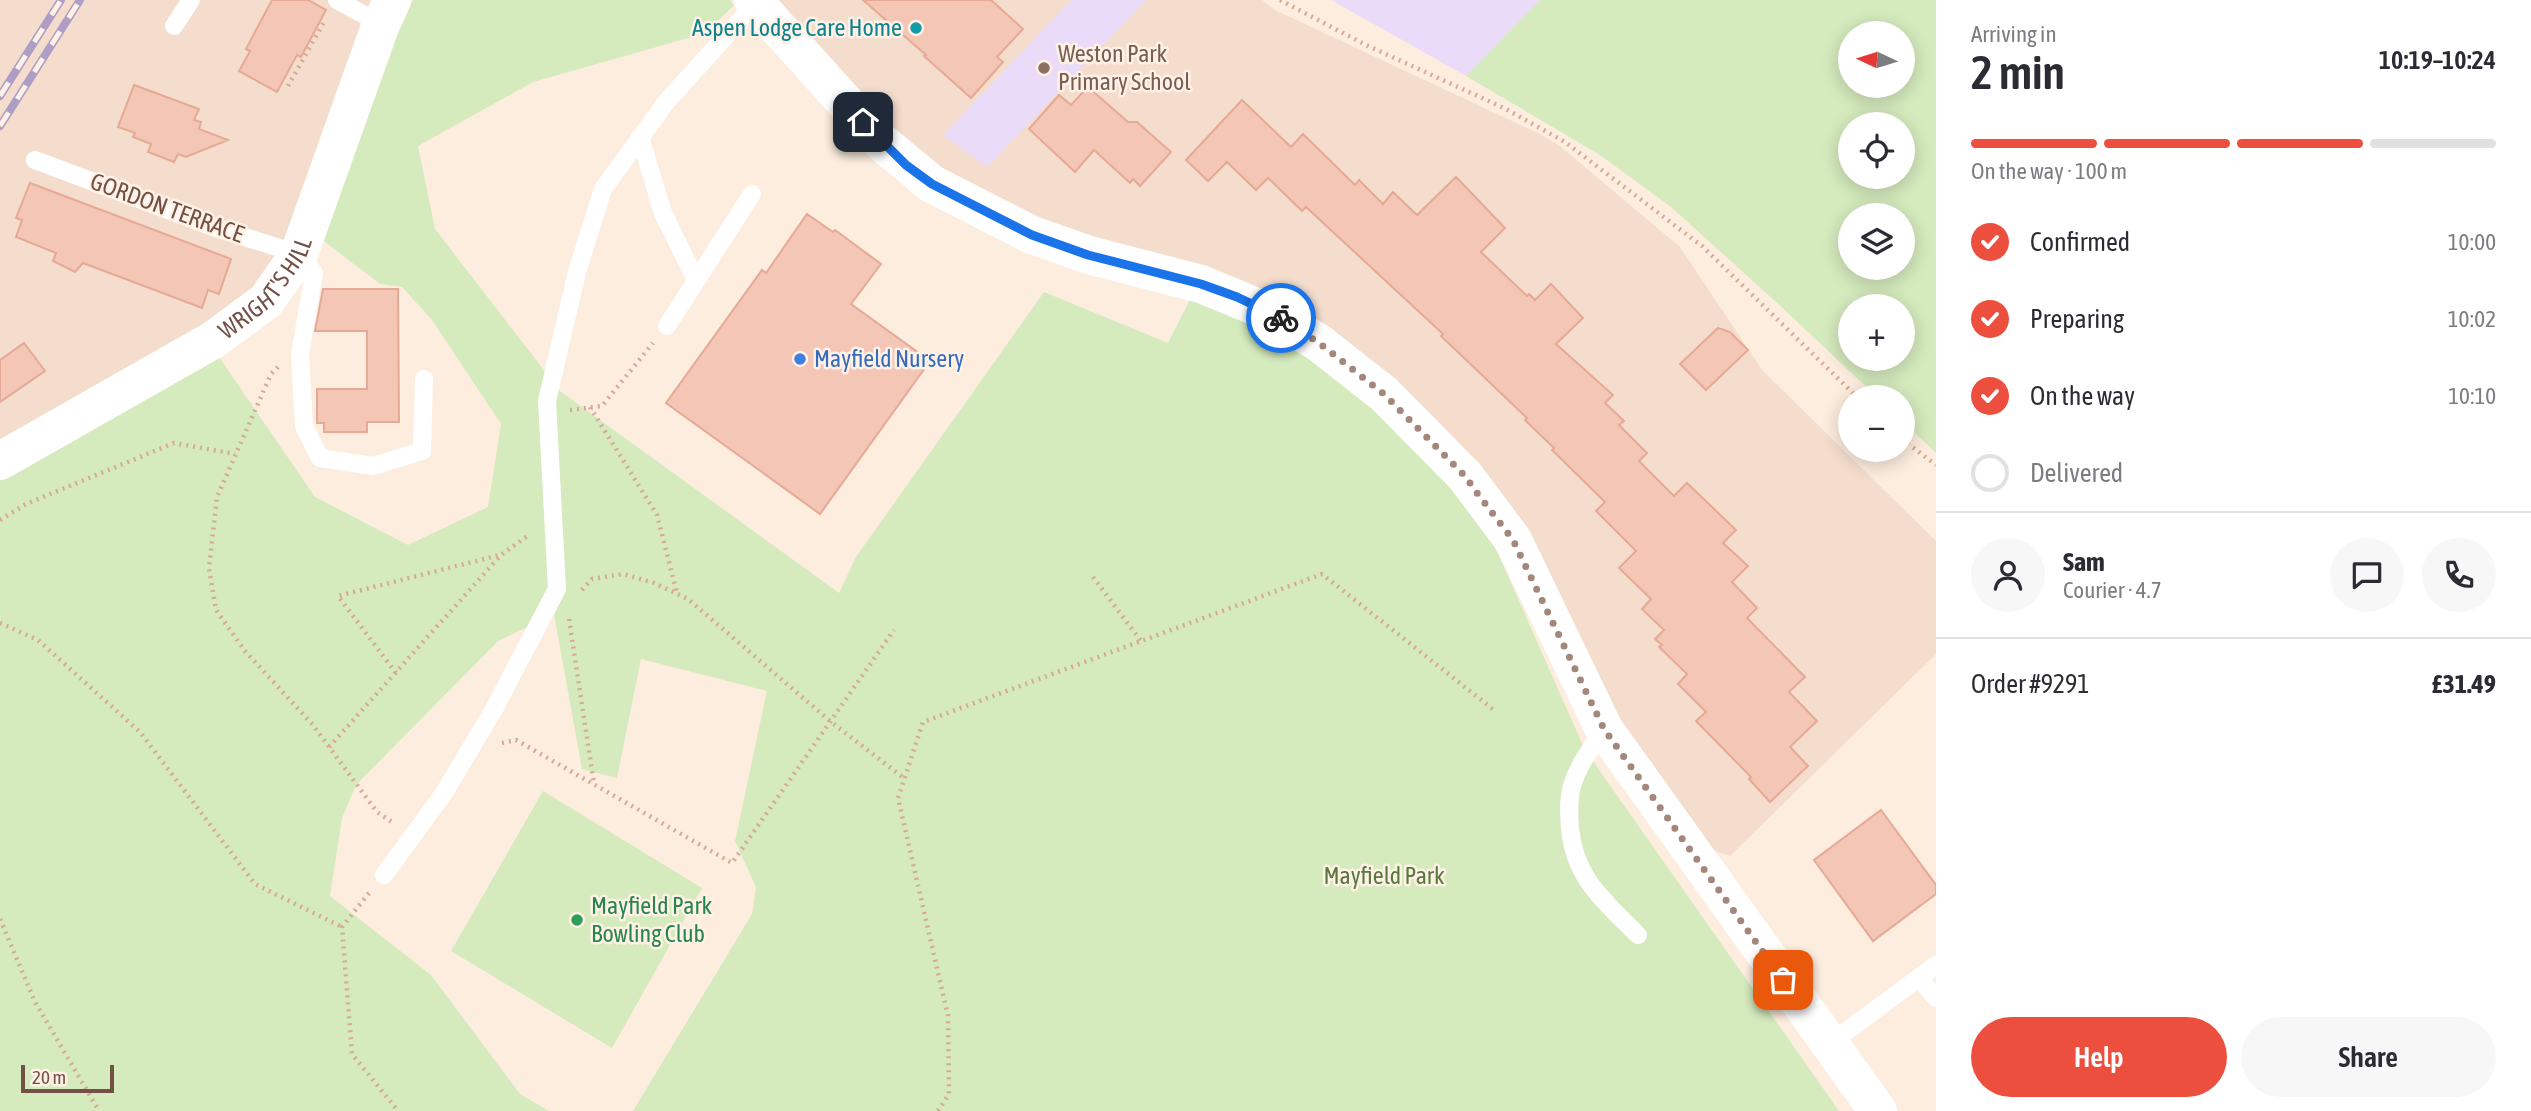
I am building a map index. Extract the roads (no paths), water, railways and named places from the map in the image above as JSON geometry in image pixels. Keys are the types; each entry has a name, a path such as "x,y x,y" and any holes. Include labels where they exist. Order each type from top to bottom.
{"street":[{"path":"754,1 880,141 932,184 1032,235 1088,255 1201,284 1237,297 1288,322 1361,374 1384,394 1465,476 1513,540 1604,729 1878,1111"},
{"name":"WRIGHT'S HILL","path":"0,461 213,340 266,301 299,254 387,12"}],"lane":[{"path":"174,26 191,0"},
{"path":"384,876 444,793 470,750 557,589 547,401 577,272 603,189 667,101 754,1"},
{"path":"333,5 387,12"},
{"path":"640,138 663,213 696,280"},
{"name":"GORDON TERRACE","path":"35,160 216,228 299,254"},
{"path":"667,326 752,194"},
{"path":"299,254 314,273 301,346 304,426 320,458 373,466 422,451 424,379"},
{"path":"1604,729 1578,769 1571,789 1569,808 1572,841 1584,876 1600,897 1638,935"},
{"path":"1829,1044 1936,965"},
{"path":"1919,978 1936,998"}],"railway":[{"path":"0,96 61,0"},
{"path":"0,126 80,0"}],"place":[{"name":"Aspen Lodge Care Home","path":"916,28"},
{"name":"Weston Park Primary School","path":"1044,68"},
{"name":"Mayfield Nursery","path":"800,359"},
{"name":"Mayfield Park Bowling Club","path":"577,920"}],"park label":[{"name":"Mayfield Park","path":"1384,876"}]}
